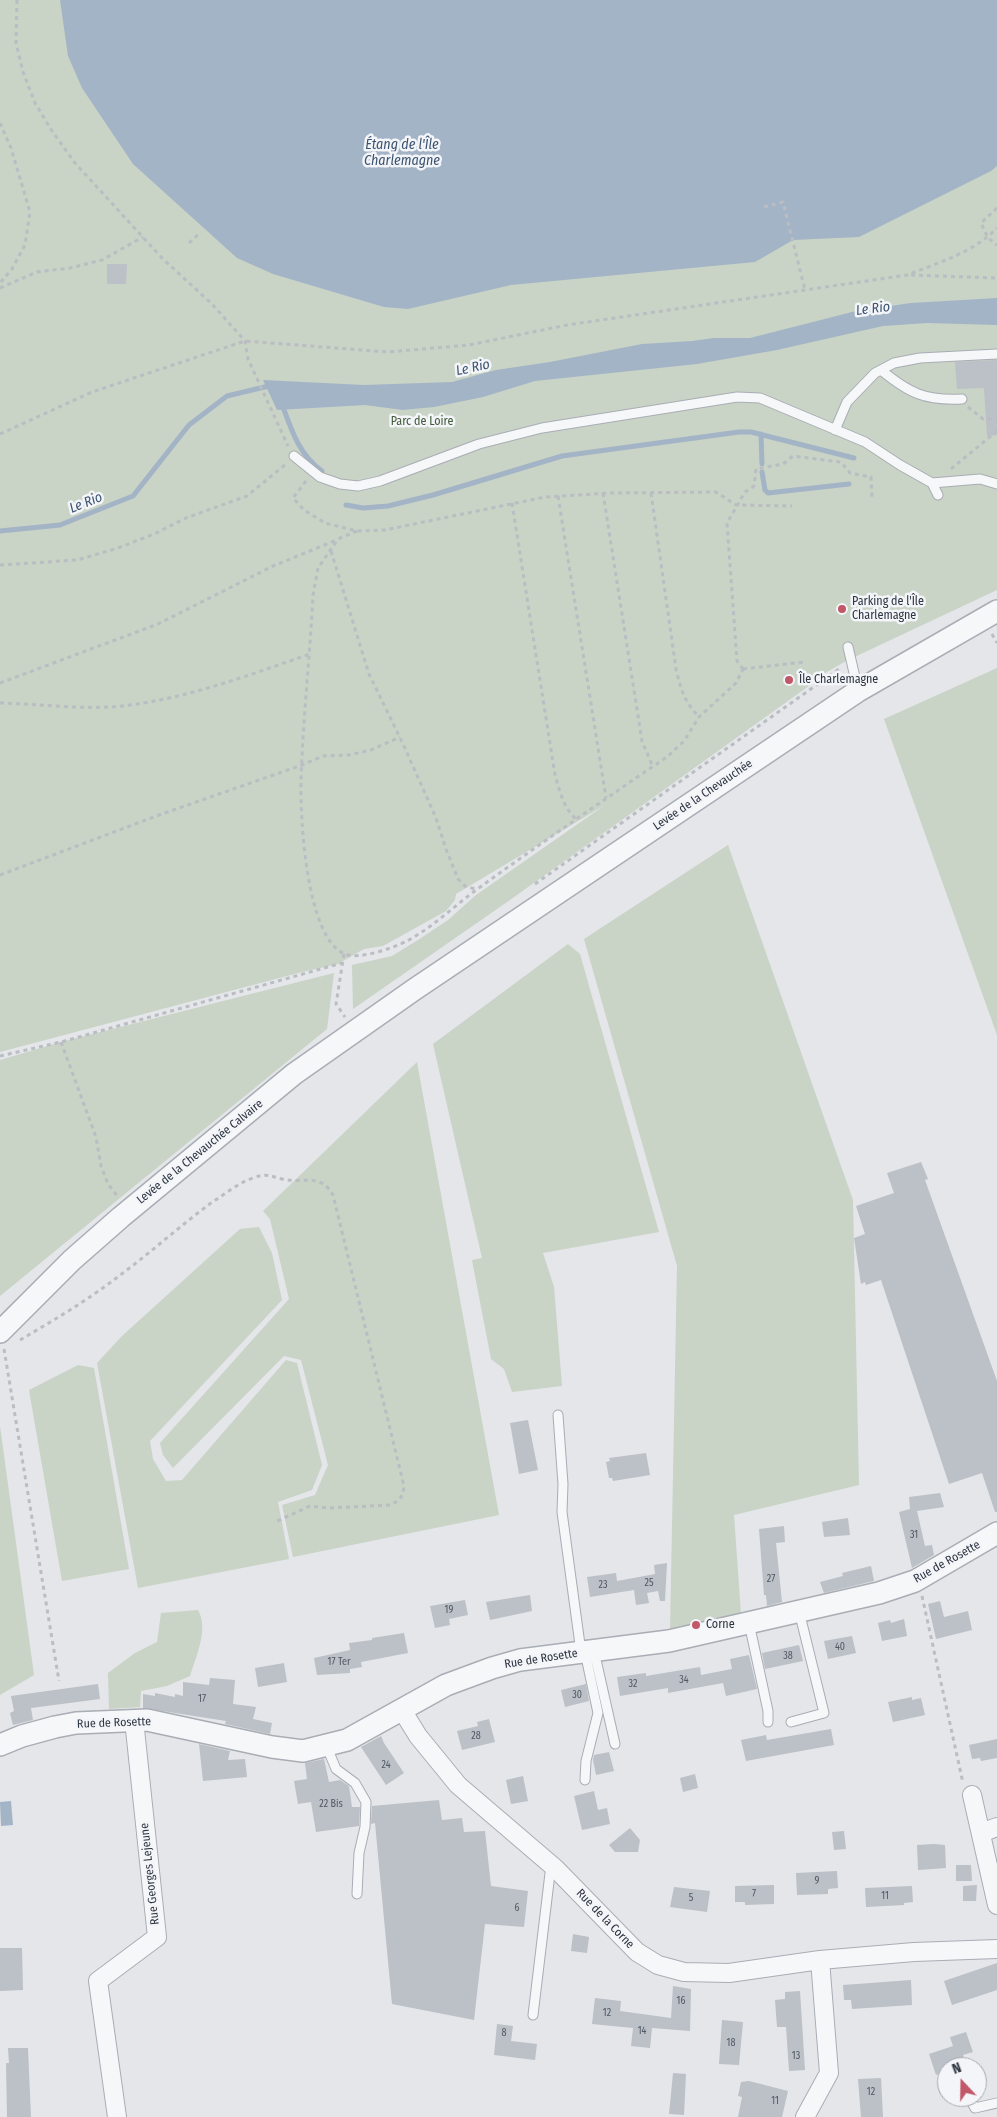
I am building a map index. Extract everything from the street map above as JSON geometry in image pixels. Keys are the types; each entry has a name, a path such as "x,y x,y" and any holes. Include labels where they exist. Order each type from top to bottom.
{"street":[{"name":"Levée de la Chevauchée","path":"415,989 858,691 997,610"},
{"name":"Levée de la Chevauchée Calvaire","path":"0,1332 72,1260 216,1138 294,1074 415,989"},
{"name":"Rue de Rosette","path":"0,1745 22,1736 76,1723 147,1720 272,1747 303,1751 347,1740 446,1685 492,1668 520,1660 669,1640 879,1593 918,1579 997,1534"},
{"name":"Rue de la Corne","path":"402,1710 418,1736 458,1785 551,1865 637,1952 658,1965 684,1972 701,1974 729,1973 820,1960 914,1952 997,1949"},
{"name":"Rue Georges Lejeune","path":"117,2117 98,1982 157,1937 134,1720"},
{"path":"972,1794 989,1830 997,1905"},
{"path":"805,2117 829,2073 820,1960"}],"lane":[{"path":"835,430 847,402 863,384 894,363 920,358 997,354"},
{"path":"881,370 923,397 940,400 962,399"},
{"path":"294,456 320,477 340,484 358,486 380,481 479,444 542,428 736,397 760,398 865,442 932,483 938,495"},
{"path":"932,483 980,479 997,484"},
{"path":"848,647 858,691"},
{"path":"558,1415 563,1484 562,1512 598,1713 586,1761 585,1780"},
{"path":"791,1722 824,1713 799,1611"},
{"path":"749,1623 768,1712 768,1722"},
{"path":"587,1652 615,1744"},
{"path":"326,1745 336,1769 355,1783 366,1802 357,1894"},
{"path":"533,2015 551,1865"}],"path":[{"path":"17,0 16,43 23,72 35,103 52,131 75,163 162,258 212,304 246,341 248,359 281,433"},
{"path":"0,123 11,148 30,212 25,245 12,269 0,283"},
{"path":"764,207 783,202 805,290"},
{"path":"997,208 980,223 988,238 997,245"},
{"path":"907,275 946,260 988,238 997,228"},
{"path":"189,243 201,232"},
{"path":"0,288 37,272 70,268 102,260 143,236"},
{"path":"0,434 92,392 246,341 388,352 460,346 567,325 907,275 997,278"},
{"path":"962,399 973,413 982,419 997,418"},
{"path":"932,483 979,448 997,431"},
{"path":"0,565 77,560 118,548 154,534 186,518 247,496 277,473 294,456"},
{"path":"743,669 736,661 727,523 745,492 754,486 756,469 783,464 793,456 840,462 850,472 870,477 872,500"},
{"path":"315,473 293,498 304,510 325,522 357,531 385,530 512,503 558,496 716,492 736,506 792,506"},
{"path":"650,493 681,692 687,704 699,717"},
{"path":"603,494 642,741 653,766"},
{"path":"558,496 606,798"},
{"path":"512,503 555,775 563,802 568,812 576,819"},
{"path":"0,684 158,624 273,566 357,531"},
{"path":"338,539 318,568 313,595 302,765 302,814 312,900 324,934 333,946 344,954 354,956 378,952 406,941 435,924 476,890 653,766 684,741 699,717 736,683 743,669"},
{"path":"330,550 369,674 400,737 436,818 458,879 465,886 476,890"},
{"path":"0,703 129,706 237,679 310,654"},
{"path":"743,669 804,662"},
{"path":"0,875 323,756 349,755 371,750 400,737"},
{"path":"344,954 336,1004 347,1020"},
{"path":"0,1056 61,1042 342,963"},
{"path":"61,1042 96,1137 101,1166 108,1184 120,1200"},
{"path":"59,1681 4,1349 51,1322 118,1277 236,1186 253,1177 267,1174 283,1179 308,1179 322,1183 329,1188 333,1195 404,1486 404,1496 400,1501 391,1505 328,1508 310,1506 274,1522"},
{"path":"918,1579 965,1788 972,1794"}],"green space":[{"name":"Parc de Loire","path":"0,0 997,0 997,590 846,661 820,676 820,678 510,900 353,1009 352,965 392,956 418,940 448,920 476,895 605,805 456,894 455,900 446,911 383,946 364,949 338,964 0,1052"},
{"path":"997,668 997,1035 884,719"},
{"path":"728,845 853,1200 859,1485 734,1515 741,1614 670,1631 677,1266 584,939"},
{"path":"568,944 580,954 659,1232 543,1253 554,1287 562,1386 512,1392 504,1369 491,1359 472,1260 482,1258 433,1044"},
{"path":"334,973 327,1029 0,1296 0,1060 61,1042"},
{"path":"417,1062 499,1515 293,1557 282,1505 315,1495 328,1465 301,1360 284,1356 173,1468 163,1455 160,1443 289,1299 270,1219 263,1211"},
{"path":"259,1227 272,1253 282,1300 150,1441 153,1459 166,1481 182,1480 286,1360 297,1363 322,1465 312,1490 278,1502 289,1559 138,1588 97,1363 122,1336 240,1229"},
{"path":"78,1365 94,1368 129,1569 62,1581 29,1390"},
{"path":"0,1426 34,1675 0,1695"},
{"path":"198,1610 201,1617 202,1634 190,1676 167,1686 141,1691 140,1707 109,1709 108,1673 135,1653 157,1642 161,1613"}],"water":[{"name":"Étang de l'Île Charlemagne","path":"60,0 997,0 997,166 991,171 859,237 793,240 755,262 511,285 408,309 384,307 273,274 237,258 133,164 82,88 68,56"},
{"path":"997,298 997,325 927,323 883,326 777,350 697,364 535,381 483,397 434,407 403,410 365,405 277,410 263,380 364,385 452,382 496,370 550,362 642,344 714,338 750,338 856,311 911,303"},
{"path":"11,1801 13,1825 1,1826 0,1802"}],"building":[{"path":"107,264 127,264 126,284 107,284"},
{"path":"997,360 997,435 987,436 984,388 957,389 955,362"},
{"path":"921,1162 928,1179 925,1180 997,1381 997,1512 995,1512 982,1473 949,1484 881,1280 866,1285 865,1282 861,1284 854,1238 865,1234 856,1206 894,1193 887,1173"},
{"path":"528,1420 538,1470 519,1474 510,1423"},
{"path":"646,1453 650,1475 613,1481 612,1478 609,1478 606,1462 610,1461 609,1458"},
{"path":"940,1493 944,1507 917,1511 925,1546 932,1545 934,1555 912,1568 899,1512 910,1509 909,1497"},
{"path":"848,1518 850,1535 824,1537 822,1522"},
{"path":"784,1526 785,1542 776,1543 782,1602 767,1606 766,1595 764,1595 759,1529"},
{"path":"667,1563 665,1601 660,1601 658,1591 647,1593 649,1603 636,1605 634,1590 590,1597 587,1577 616,1573 617,1581 655,1574 654,1565"},
{"path":"871,1566 874,1581 824,1593 820,1582 843,1576 842,1573"},
{"path":"530,1595 532,1611 490,1620 486,1602"},
{"path":"465,1600 468,1615 449,1619 450,1625 435,1628 430,1606"},
{"path":"940,1601 944,1617 968,1611 972,1630 936,1639 928,1604"},
{"path":"904,1619 907,1636 882,1641 878,1623 890,1620 891,1623"},
{"path":"404,1633 408,1653 361,1662 362,1667 350,1669 350,1673 317,1675 314,1658 350,1650 349,1643"},
{"path":"852,1636 856,1653 828,1659 824,1641"},
{"path":"799,1645 803,1661 765,1669 762,1653"},
{"path":"749,1655 757,1689 726,1696 723,1683 668,1693 668,1688 620,1696 617,1677 646,1673 646,1676 700,1667 701,1675 732,1669 730,1659"},
{"path":"284,1663 287,1682 258,1687 255,1668"},
{"path":"210,1678 235,1680 233,1704 256,1707 253,1719 272,1723 270,1734 225,1724 226,1721 143,1708 143,1694 155,1696 155,1693 175,1697 175,1694 183,1696 183,1682 209,1685"},
{"path":"98,1684 100,1699 31,1708 33,1720 13,1725 10,1713 14,1711 11,1696"},
{"path":"586,1684 589,1701 565,1707 561,1690"},
{"path":"912,1697 912,1700 921,1698 925,1715 893,1722 888,1702"},
{"path":"489,1719 495,1742 462,1750 457,1731 478,1726 477,1722"},
{"path":"831,1729 834,1745 746,1761 741,1740 766,1735 767,1740"},
{"path":"381,1736 404,1773 386,1785 361,1747"},
{"path":"997,1739 997,1758 981,1761 980,1758 972,1759 969,1745"},
{"path":"199,1744 230,1751 228,1760 245,1759 247,1777 203,1781"},
{"path":"609,1752 614,1771 596,1775 594,1755"},
{"path":"324,1759 329,1782 340,1780 349,1786 352,1807 360,1807 359,1826 316,1832 311,1802 298,1804 294,1781 307,1779 305,1763"},
{"path":"695,1774 698,1788 683,1792 680,1778"},
{"path":"523,1776 528,1801 511,1804 506,1780"},
{"path":"594,1791 598,1810 607,1808 610,1824 582,1830 574,1796"},
{"path":"439,1800 442,1820 462,1818 464,1832 485,1831 491,1886 528,1891 524,1927 485,1924 474,2020 392,2004 375,1823 371,1824 372,1806"},
{"path":"630,1828 640,1840 638,1852 615,1852 609,1845"},
{"path":"844,1831 846,1849 834,1850 832,1832"},
{"path":"917,1845 945,1845 946,1868 918,1870"},
{"path":"956,1865 971,1865 972,1881 956,1881"},
{"path":"837,1871 838,1888 828,1889 828,1894 797,1895 796,1873"},
{"path":"774,1885 774,1904 745,1905 745,1902 735,1902 735,1886"},
{"path":"977,1885 976,1901 963,1901 963,1886"},
{"path":"912,1886 913,1902 904,1903 904,1905 866,1907 865,1888"},
{"path":"674,1887 710,1891 707,1912 670,1907"},
{"path":"573,1934 589,1937 587,1953 571,1951"},
{"path":"0,1948 22,1948 23,1990 0,1991"},
{"path":"997,1963 997,1990 952,2005 944,1981"},
{"path":"911,1980 912,2005 852,2009 851,2000 844,2000 843,1985"},
{"path":"673,1986 691,1989 690,2031 652,2028 650,2048 631,2046 633,2028 592,2024 595,1998 621,2001 620,2011 671,2018"},
{"path":"800,1991 805,2070 789,2071 786,2027 777,2027 775,2000 785,1999 785,1992"},
{"path":"722,2020 743,2022 739,2065 719,2064"},
{"path":"497,2024 513,2026 511,2041 537,2044 535,2060 494,2055"},
{"path":"966,2032 973,2052 963,2055 964,2057 937,2057 936,2075 929,2054 953,2046 950,2037"},
{"path":"8,2048 28,2048 31,2117 7,2117 6,2063 9,2063"},
{"path":"673,2073 686,2074 684,2115 669,2114"},
{"path":"881,2078 883,2117 861,2117 858,2079"},
{"path":"749,2081 788,2091 782,2117 738,2117 742,2097 738,2096 741,2082"}],"waterway":[{"name":"Le Rio","path":"0,531 60,525 133,496 189,425 227,396 273,385"},
{"path":"282,404 297,441 307,457 322,471"},
{"path":"346,505 363,508 388,506 433,495 562,456 739,432 751,432 854,458"},
{"path":"761,434 762,464"},
{"path":"762,472 765,490 768,493 849,484"}],"place":[{"name":"Parking de l'Île Charlemagne","path":"842,609"},
{"name":"Île Charlemagne","path":"789,680"},
{"name":"Corne","path":"696,1625"}]}
